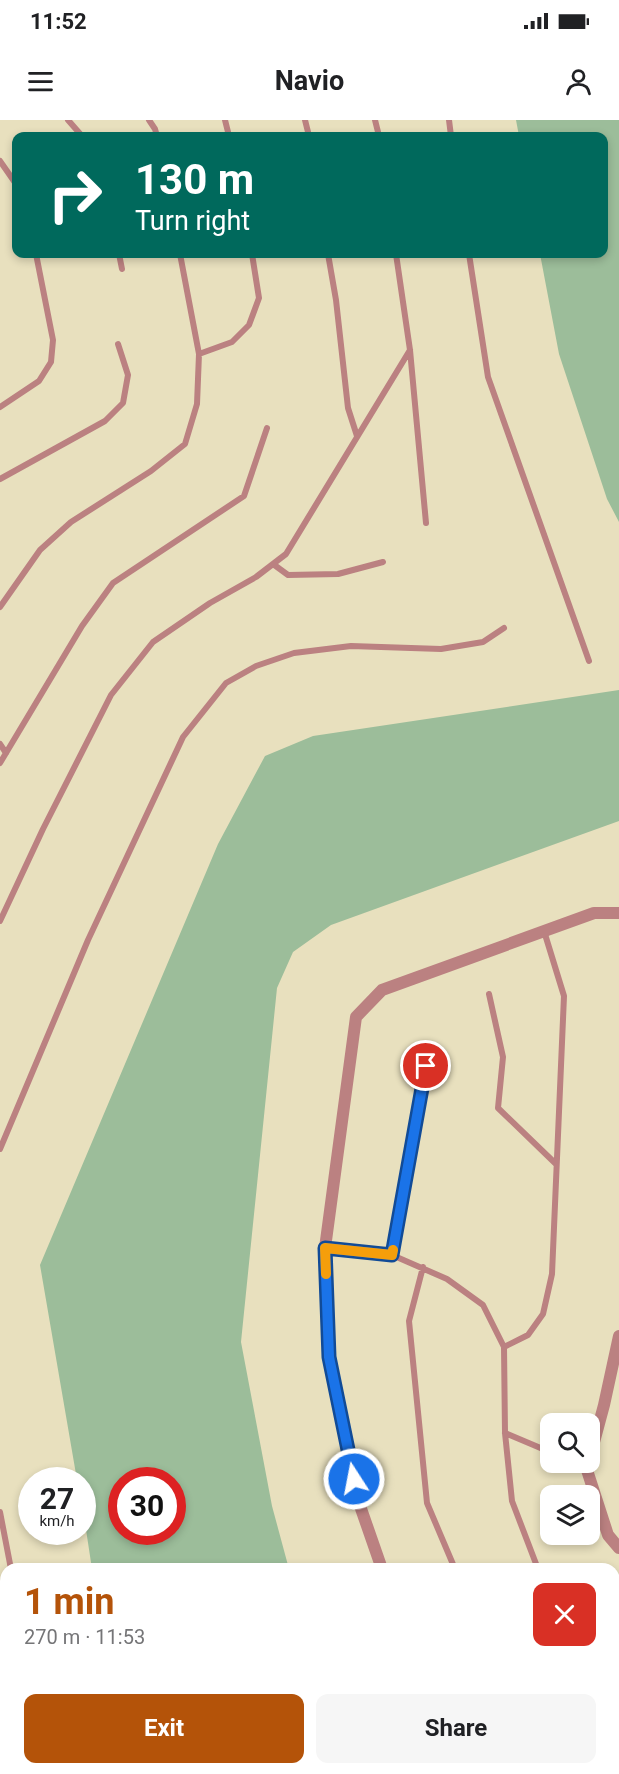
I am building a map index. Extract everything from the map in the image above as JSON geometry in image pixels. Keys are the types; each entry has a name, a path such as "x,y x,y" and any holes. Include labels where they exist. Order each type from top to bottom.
{"street":[{"path":"380,1563 358,1500 329,1357 325,1248 356,1017 382,990 594,913 619,913"},
{"path":"600,1417 619,1336"},
{"path":"588,1473 608,1535 619,1548"}],"lane":[{"path":"68,120 78,132"},
{"path":"0,161 12,178"},
{"path":"0,406 39,381 51,362 53,340 37,258"},
{"path":"120,258 122,269"},
{"path":"1,603 40,550 70,522 151,471 185,444 197,404 199,354 181,258"},
{"path":"199,354 232,342 249,326 259,298 253,258"},
{"path":"329,258 336,300 348,408 357,436"},
{"path":"397,258 410,350 426,523"},
{"path":"470,258 488,376 589,661"},
{"path":"0,479 105,421 123,403 128,375 118,345"},
{"path":"0,921 43,829 111,695 153,642 210,603 256,577 286,554 410,350"},
{"path":"0,763 82,626 113,583 244,496 267,428"},
{"path":"273,564 288,574 338,574 383,562"},
{"path":"0,1149 88,940 183,737 226,683 256,666 294,653 351,646 441,649 483,642 504,628"},
{"path":"0,744 6,753"},
{"path":"504,1347 528,1335 543,1314 552,1274 564,996 544,931"},
{"path":"489,994 503,1057 498,1108 556,1164"},
{"path":"392,1255 426,1066"},
{"path":"325,1248 392,1255 447,1279 483,1305 504,1347 504,1433 512,1501 536,1563"},
{"path":"423,1267 409,1321 428,1503 453,1563"},
{"path":"504,1433 540,1448"},
{"path":"0,1512 10,1563"}],"green space":[{"path":"516,120 619,120 619,522 607,499 559,354 541,258 608,258 608,132 518,132"},
{"path":"619,690 619,821 331,925 293,952 277,988 241,1342 272,1506 287,1563 91,1563 88,1545 96,1545 96,1467 75,1467 40,1265 218,844 265,756 313,736"}],"slow traffic":[{"path":"326,1274 325,1248 392,1255 393,1250"}],"route":[{"path":"354,1479 329,1357 325,1248 392,1255 426,1066"}]}
